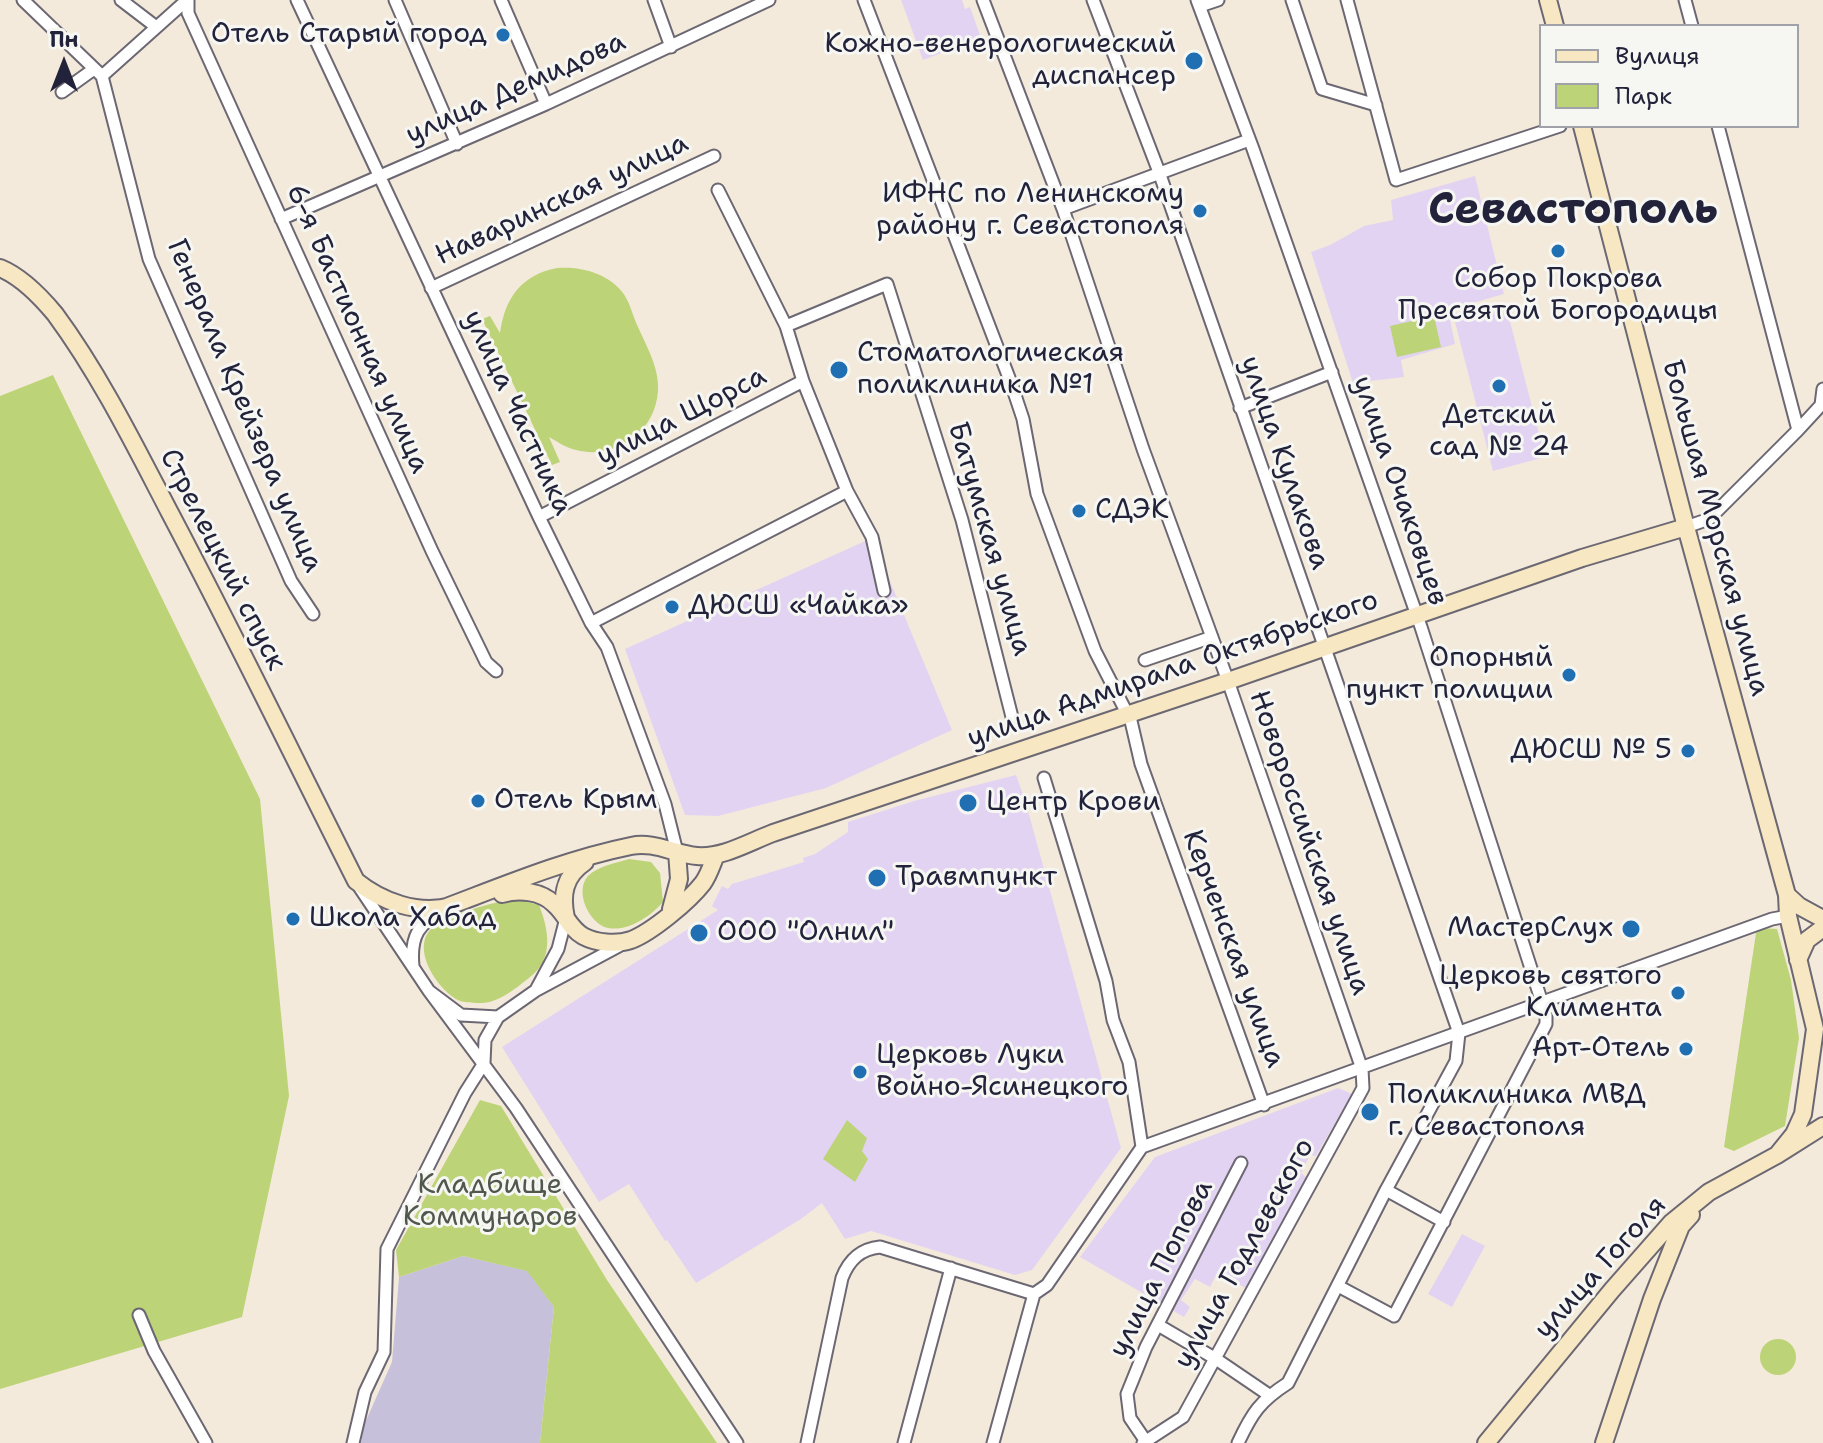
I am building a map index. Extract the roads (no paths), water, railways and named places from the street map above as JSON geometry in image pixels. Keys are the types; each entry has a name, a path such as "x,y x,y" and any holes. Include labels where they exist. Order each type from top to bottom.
{"main road":[{"path":"1548,0 1554,24"},
{"name":"Большая Морская улица","path":"1583,128 1686,527 1787,895 1788,916 1815,1029 1803,1114 1794,1134 1777,1155"},
{"name":"Стрелецкий спуск","path":"0,268 34,291 54,314 98,381 185,542 356,881 372,894 406,907 444,908"},
{"name":"улица Адмирала Октябрьского","path":"677,852 695,856 716,855 1417,615 1686,527"},
{"path":"444,908 541,871 645,844 677,852 678,892 666,918"},
{"path":"444,908 507,892 527,891 555,904 578,933 598,942 631,940 666,918 704,882 716,855"},
{"path":"566,918 563,901 567,882 578,867 593,857"},
{"path":"1787,895 1799,906 1823,919"},
{"path":"1798,962 1807,940 1823,928"},
{"path":"1808,1001 1823,1016"},
{"name":"улица Гоголя","path":"1486,1443 1671,1223 1709,1192 1823,1126"},
{"path":"1604,1443 1652,1299 1681,1226 1709,1192"}],"street":[{"path":"23,0 98,72"},
{"path":"121,0 155,26"},
{"path":"62,92 98,72 187,0"},
{"name":"6-я Бастионная улица","path":"187,0 188,13 438,566 486,662 496,671"},
{"name":"улица Частника","path":"297,0 539,517 591,623 607,647 665,804 677,852"},
{"path":"395,0 457,144"},
{"path":"501,0 546,104"},
{"path":"654,0 671,47"},
{"name":"улица Демидова","path":"281,219 457,144 769,0"},
{"name":"Керченская улица","path":"864,0 1011,383 1023,419 1037,494 1095,651 1129,715 1141,764 1264,1105"},
{"name":"Новороссийская улица","path":"983,0 1063,209 1143,449 1228,681 1362,1069"},
{"name":"улица Кулакова","path":"1093,0 1159,172 1459,1033"},
{"path":"1199,3 1218,0"},
{"path":"1292,0 1322,89 1376,105"},
{"path":"1347,0 1396,180 1554,128"},
{"path":"1685,0 1691,24"},
{"name":"улица Очаковцев","path":"1199,3 1417,615 1542,1002"},
{"name":"Генерала Крейзера улица","path":"98,72 140,215 149,259 291,581 313,614"},
{"path":"1719,128 1798,430"},
{"path":"1063,209 1249,140"},
{"name":"Наваринская улица","path":"431,288 714,156"},
{"path":"718,190 786,326 803,381 847,491 872,537 884,591"},
{"name":"Батумская улица","path":"786,326 887,284 962,520 1012,717"},
{"path":"1240,408 1332,372"},
{"name":"улица Щорса","path":"539,517 803,381"},
{"path":"1686,527 1709,519 1798,430 1821,405 1823,389"},
{"path":"591,623 847,491"},
{"path":"1145,660 1212,637"},
{"path":"1044,778 1106,981 1113,1020 1129,1062 1142,1147"},
{"path":"356,881 414,970 484,1063 737,1443"},
{"path":"414,970 412,949 416,935 421,925 444,908"},
{"path":"993,1443 1034,1294 1047,1285 1142,1147 1772,919 1788,916"},
{"path":"535,991 558,949 566,918"},
{"path":"353,1443 365,1392 384,1352 387,1249 465,1093 484,1063 485,1040 498,1017 535,991 631,940"},
{"path":"429,991 461,1015 498,1017"},
{"path":"1338,1286 1394,1316 1546,1024 1542,1002"},
{"path":"1238,1443 1253,1411 1269,1395 1288,1383 1456,1061 1459,1033"},
{"name":"улица Годлевского","path":"1144,1441 1183,1417 1363,1088 1362,1069"},
{"name":"улица Попова","path":"1144,1441 1130,1418 1127,1394 1146,1347 1241,1163"},
{"path":"1386,1190 1444,1222"},
{"path":"807,1443 842,1278 856,1255 869,1248 880,1247 1034,1294"},
{"path":"904,1443 951,1268"},
{"path":"139,1315 154,1351 206,1443"},
{"path":"1158,1325 1269,1395"}],"place":[{"name":"Отель Старый город","path":"503,35"},
{"name":"Кожно-венерологический диспансер","path":"1194,61"},
{"name":"ИФНС по Ленинскому району г. Севастополя","path":"1200,211"},
{"name":"Собор Покрова Пресвятой Богородицы","path":"1558,251"},
{"name":"Стоматологическая поликлиника №1","path":"839,370"},
{"name":"Детский сад № 24","path":"1499,386"},
{"name":"СДЭК","path":"1079,511"},
{"name":"ДЮСШ «Чайка»","path":"672,607"},
{"name":"Опорный пункт полиции","path":"1569,675"},
{"name":"ДЮСШ № 5","path":"1688,751"},
{"name":"Отель Крым","path":"478,801"},
{"name":"Центр Крови","path":"968,803"},
{"name":"Травмпункт","path":"877,878"},
{"name":"Школа Хабад","path":"293,919"},
{"name":"МастерСлух","path":"1631,929"},
{"name":"ООО \"Олнил\"","path":"699,933"},
{"name":"Церковь святого Климента","path":"1678,993"},
{"name":"Арт-Отель","path":"1686,1049"},
{"name":"Церковь Луки Войно-Ясинецкого","path":"860,1072"},
{"name":"Поликлиника МВД г. Севастополя","path":"1370,1112"}],"district":[{"name":"Севастополь","path":"1573,211"}],"park label":[{"name":"Кладбище Коммунаров","path":"490,1202"}]}
